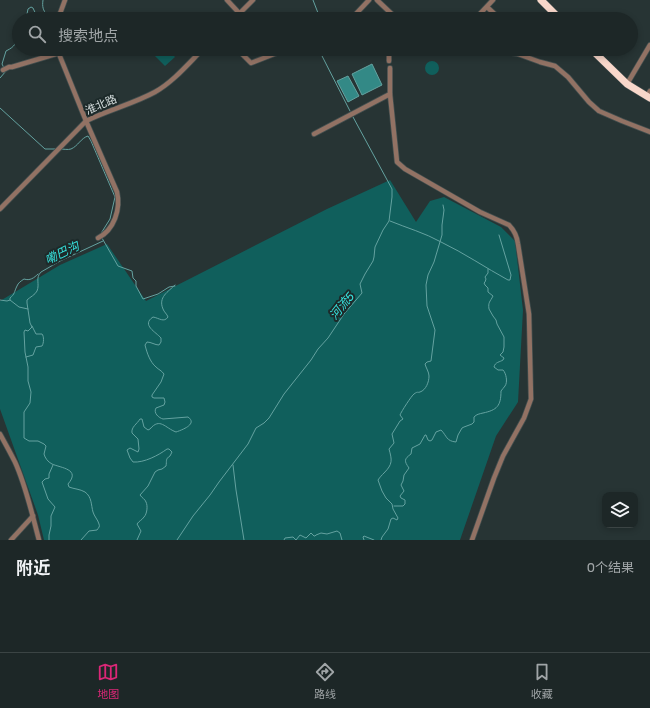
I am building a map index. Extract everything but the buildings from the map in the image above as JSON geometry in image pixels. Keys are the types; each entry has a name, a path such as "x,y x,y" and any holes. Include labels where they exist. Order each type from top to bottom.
{"highway":[{"path":"541,0 553,12"},
{"path":"598,56 626,84 649,95"}],"street":[{"path":"61,12 65,0"},
{"path":"227,0 238,12"},
{"path":"242,12 254,0"},
{"path":"358,12 369,0"},
{"path":"377,0 390,12"},
{"path":"482,12 494,0"},
{"path":"487,7 492,12"},
{"path":"626,84 650,45"},
{"path":"3,70 44,56"},
{"path":"60,56 119,200 111,228 101,237"},
{"name":"淮北路","path":"0,209 86,121 138,101 156,91 168,83 196,56"},
{"path":"244,56 251,63 269,56"},
{"path":"389,56 389,61"},
{"path":"524,56 555,66 568,77 589,102 599,111 650,132"},
{"path":"390,68 390,94 397,162 480,212 509,226 515,233 518,244 529,314 531,399 524,418 503,456 472,540"},
{"path":"314,134 390,94"},
{"path":"0,434 19,473 39,540"},
{"path":"10,540 33,516"}],"shaded area":[{"path":"155,56 175,57 165,66"},
{"path":"429,61 435,61 439,65 439,71 435,75 429,75 425,71 425,65"},
{"path":"372,64 382,85 362,95 352,74"},
{"path":"348,76 359,96 348,102 337,81"},
{"path":"390,180 416,222 430,201 444,197 501,227 515,241 523,310 518,402 496,436 460,540 44,540 38,515 0,409 0,301 60,265 107,244 146,301 327,209"}],"waterway":[{"name":"嘞巴沟","path":"43,0 43,8 45,12"},
{"name":"河流5","path":"313,0 318,12"},
{"name":"嘞巴沟","path":"27,12 28,9 31,7 35,12"},
{"name":"嘞巴沟","path":"4,68 2,64 6,51 12,48"},
{"name":"河流5","path":"322,56 350,111"},
{"name":"嘞巴沟","path":"0,78 6,71"},
{"name":"嘞巴沟","path":"0,108 45,149 55,149"},
{"name":"河流5","path":"177,540 193,516 248,444 256,428 269,418 284,394 328,338 344,314 362,293 360,284 373,261 375,247 389,221 392,189 353,117"},
{"name":"嘞巴沟","path":"60,149 71,149 83,138 88,136 91,141 115,197 110,219 100,235"},
{"path":"381,540 388,529 391,519 393,518 397,520 398,518 392,504 382,491 378,480 390,464 391,459 389,449 394,443 392,434 400,421 403,419 400,415 401,413 413,395 424,390 428,381 429,374 425,364 431,361 435,330 427,306 426,285 442,235 443,205"},
{"path":"390,221 435,239 510,280 511,275 499,235"},
{"path":"102,238 118,266 132,271 133,278 136,281 136,286 143,299 158,294 169,287 175,286"},
{"name":"嘞巴沟","path":"81,540 89,531 97,530 99,526 89,496 83,491 69,487 68,484 71,479 71,472 48,461 44,454 46,446 44,444 38,441 29,441 24,438 24,412 30,403 31,392 28,381 24,332 25,330 28,331 32,327 30,323 27,300 37,291 39,274 60,261 103,241"},
{"path":"394,506 403,506 405,504 405,500 400,496 404,491 401,485 404,475 409,468 406,464 406,460 411,454 412,448 420,444 425,435 430,441 436,432 441,430 448,439 456,442 462,428 472,424 475,416 495,409 499,404 501,391 506,384 506,378 503,370 498,370 494,367 495,364 504,358 500,355 503,352 504,337 489,309 489,303 493,296 488,292 488,288 484,283 488,269"},
{"path":"10,300 20,282 24,279 32,279 38,274"},
{"path":"137,540 141,531 137,524 145,516 147,508 146,501 140,495 148,486 155,472 166,466 167,459 172,452 167,449 146,460 133,462 127,450 130,448 138,452 139,449 138,439 132,433 132,429 140,419 142,419 144,427 148,430 157,424 163,424 176,432 182,430 191,422 188,417 163,419 156,413 156,408 164,405 165,402 164,398 154,398 152,395 161,382 164,374 152,363 145,345 147,342 159,345 161,342 161,338 149,326 148,323 153,317 163,320 168,317 163,309 162,301 164,295 175,285"},
{"path":"0,300 10,300 19,307 28,309"},
{"path":"26,357 33,355 36,347 42,346 43,343 43,335 36,334 32,326"},
{"path":"49,540 51,516 55,507 48,499 42,482 49,478 53,465"},
{"path":"233,465 244,540"},
{"path":"284,540 285,538 293,537 296,540 300,535 306,538 311,533 315,536 321,533 327,534 337,531 340,533 342,540"},
{"path":"364,540 364,536 374,540"}]}
